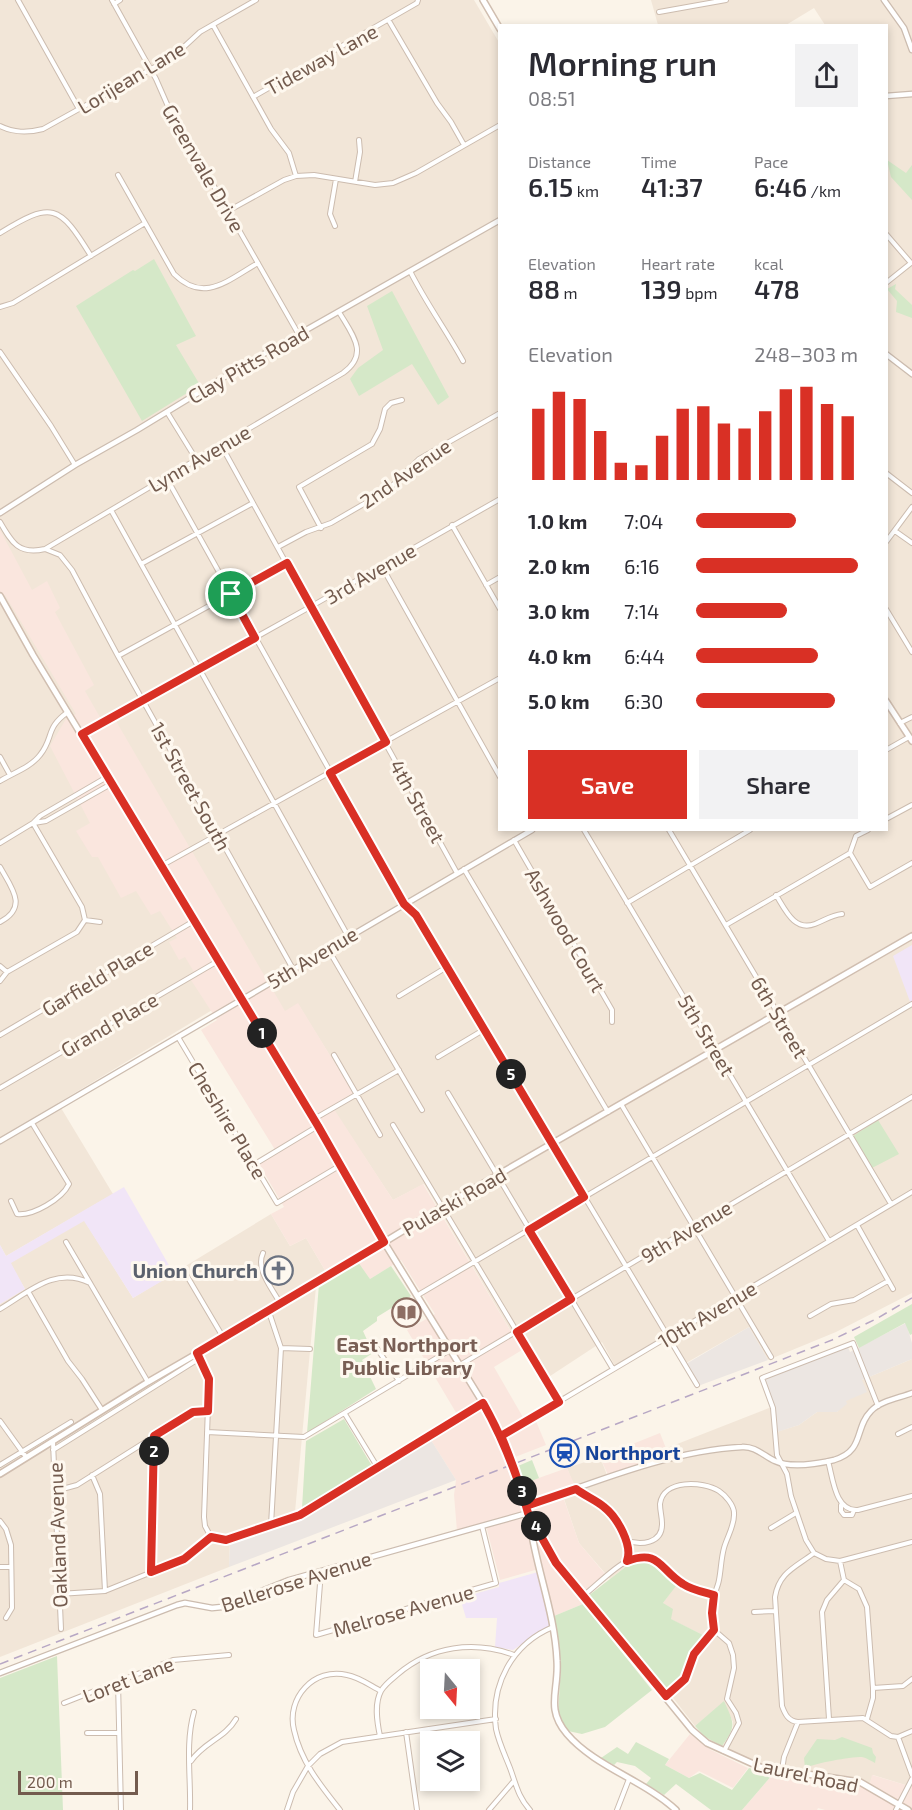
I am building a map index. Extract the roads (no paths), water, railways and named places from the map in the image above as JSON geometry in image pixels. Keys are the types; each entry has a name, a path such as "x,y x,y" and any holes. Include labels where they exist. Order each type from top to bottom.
{"main road":[{"path":"483,0 498,26"},
{"path":"0,596 314,1119 384,1242 483,1403 501,1436 526,1506"},
{"path":"888,704 911,739"},
{"name":"Pulaski Road","path":"0,1474 24,1455 53,1442 148,1382 198,1356 223,1337 281,1305 442,1207 912,936"},
{"path":"528,1513 531,1538 553,1627 558,1662 553,1704 558,1721 568,1735 579,1744 629,1779 659,1796 676,1810"},
{"name":"Laurel Road","path":"528,1513 556,1563 706,1743 760,1767 860,1782 897,1808 908,1810"}],"street":[{"path":"18,0 79,109"},
{"path":"113,2 120,0"},
{"name":"Lorijean Lane","path":"0,126 23,132 43,129 173,57 200,32 256,0"},
{"name":"Tideway Lane","path":"253,97 389,21 417,3 418,0"},
{"path":"659,12 726,0"},
{"path":"884,0 904,28 912,50"},
{"name":"Greenvale Drive","path":"113,2 167,104 299,335"},
{"path":"389,21 464,145"},
{"path":"213,25 271,129 289,153 296,176"},
{"path":"888,96 912,94"},
{"path":"228,211 284,180 296,176 314,175 375,185 393,183 498,126"},
{"path":"355,182 360,152 359,140"},
{"path":"118,175 174,274 189,286 198,289 218,286 258,263"},
{"path":"335,226 330,214 336,179"},
{"path":"0,233 34,214 55,213 65,218 73,227 91,256"},
{"name":"Clay Pitts Road","path":"0,513 75,465 167,411 498,221"},
{"path":"0,307 13,303 145,223"},
{"path":"888,236 911,263 888,281"},
{"path":"410,271 427,304 440,320 463,361"},
{"name":"Lynn Avenue","path":"45,549 350,368 357,354 357,346 339,312"},
{"path":"0,352 75,465"},
{"path":"888,356 912,374"},
{"path":"321,528 298,487 372,444 380,429 384,409 391,403 402,400"},
{"path":"167,411 196,459"},
{"name":"2nd Avenue","path":"278,547 306,532 321,528 388,490 419,459 498,414"},
{"name":"4th Street","path":"222,445 458,873"},
{"path":"888,474 912,492"},
{"path":"166,477 404,904 416,915 696,1385"},
{"name":"3rd Avenue","path":"82,734 498,500"},
{"path":"141,564 253,503"},
{"path":"888,540 912,507"},
{"path":"111,510 348,936"},
{"path":"0,522 15,545 28,551 45,549"},
{"path":"452,525 498,606"},
{"path":"895,531 912,543"},
{"name":"1st Street South","path":"45,549 60,555 67,561 292,969"},
{"path":"118,656 287,563"},
{"path":"381,565 498,774"},
{"path":"486,585 498,578"},
{"path":"888,612 912,652"},
{"path":"161,866 498,679"},
{"path":"0,781 42,754 54,722 68,712"},
{"path":"900,723 912,717"},
{"path":"888,749 911,739"},
{"path":"0,757 10,775"},
{"path":"0,843 33,823 40,816 107,777"},
{"path":"33,823 46,821 111,784"},
{"path":"81,792 85,799"},
{"path":"888,818 912,805"},
{"path":"0,981 7,972 77,932 84,920 82,907 33,823"},
{"name":"5th Avenue","path":"0,1140 528,831"},
{"name":"5th Street","path":"585,831 829,1241"},
{"name":"6th Street","path":"670,831 891,1204"},
{"path":"627,903 748,831"},
{"path":"726,925 850,853 856,836 866,831"},
{"name":"Ashwood Court","path":"514,840 612,1010 612,1022"},
{"path":"850,853 870,887 912,863"},
{"path":"0,867 14,892 16,905 13,913 0,922"},
{"path":"464,869 608,1112"},
{"path":"776,895 788,915 797,924 810,925 830,916 843,914"},
{"path":"84,920 100,922"},
{"name":"Garfield Place","path":"0,1035 194,921"},
{"path":"328,948 422,1110"},
{"name":"Grand Place","path":"0,1088 218,961"},
{"path":"0,966 7,972"},
{"path":"399,996 447,967"},
{"path":"418,1295 911,1004"},
{"path":"438,1058 485,1029"},
{"name":"Cheshire Place","path":"178,1037 277,1203 341,1166"},
{"path":"334,1055 380,1135"},
{"path":"314,1119 399,1070"},
{"path":"448,1093 613,1369"},
{"name":"9th Avenue","path":"460,1365 912,1097"},
{"path":"621,1104 771,1357"},
{"path":"11,1201 17,1214 26,1215 60,1195 71,1184 32,1123"},
{"path":"393,1125 559,1402"},
{"path":"255,1164 318,1126"},
{"name":"10th Avenue","path":"501,1436 912,1192"},
{"path":"857,1225 893,1289"},
{"path":"66,1242 148,1382"},
{"path":"263,1252 260,1261 261,1268 281,1305"},
{"path":"184,1271 223,1337"},
{"path":"0,1310 49,1280 60,1277 78,1277 90,1284"},
{"path":"810,1316 831,1304 854,1300 888,1281"},
{"path":"29,1293 68,1361 102,1410"},
{"path":"269,1312 281,1348 271,1525"},
{"path":"878,1406 853,1343 762,1378 773,1408 777,1455 783,1464 796,1514 814,1553 826,1559 840,1561 912,1542"},
{"path":"376,1347 399,1381"},
{"path":"281,1348 310,1349"},
{"path":"207,1432 304,1437 451,1350"},
{"path":"53,1450 198,1356 209,1379 204,1517 205,1526 211,1537"},
{"path":"528,1513 526,1506 682,1455 749,1447 783,1464 828,1461 843,1456 854,1446 864,1420 870,1412 878,1406 912,1393"},
{"path":"211,1537 226,1540 300,1515 483,1403"},
{"path":"56,1491 77,1485 193,1412 208,1411"},
{"path":"345,1414 378,1468"},
{"path":"0,1421 24,1455"},
{"path":"0,1465 24,1455 72,1422"},
{"path":"898,1434 912,1427"},
{"path":"151,1572 154,1436"},
{"name":"Oakland Avenue","path":"53,1442 61,1629"},
{"path":"828,1461 841,1504 849,1510 912,1496"},
{"path":"92,1475 100,1494 105,1591"},
{"path":"625,1540 644,1544 661,1533 663,1521 660,1504 663,1497 674,1488 692,1484 710,1487 719,1491 733,1507 734,1513 723,1550 712,1613 714,1630 729,1643 734,1662 726,1699 736,1713 739,1723 724,1751"},
{"path":"576,1489 607,1510 625,1540 629,1551 627,1561"},
{"name":"Bellerose Avenue","path":"0,1673 177,1605 185,1603 212,1608 222,1607 289,1580 528,1513"},
{"path":"771,1528 796,1514"},
{"path":"0,1521 9,1536 11,1567 12,1608 6,1618"},
{"name":"Melrose Avenue","path":"321,1571 316,1635 496,1583 482,1527"},
{"path":"59,1594 105,1591 184,1559 211,1537"},
{"path":"814,1553 783,1575 776,1589 775,1611 782,1706 787,1716 798,1722 867,1719 891,1736 898,1737 912,1731"},
{"path":"583,1596 627,1561 639,1557 651,1557 686,1586 714,1595"},
{"path":"840,1561 844,1580 859,1589 867,1607 873,1688 872,1704 867,1719"},
{"path":"0,1567 11,1567"},
{"path":"829,1719 822,1612 827,1600 844,1580"},
{"path":"754,1612 775,1611"},
{"path":"530,1810 513,1782 499,1742 495,1719 503,1673 514,1655 533,1637 553,1627"},
{"path":"666,1696 685,1679 694,1654 714,1630"},
{"path":"380,1736 376,1716 381,1691 387,1683 413,1663 431,1653 480,1646 514,1655"},
{"name":"Loret Lane","path":"64,1703 181,1658 229,1656"},
{"path":"340,1810 312,1775 294,1731 292,1708 301,1691 322,1676 339,1674 354,1677 381,1691"},
{"path":"873,1688 903,1686 912,1679"},
{"path":"118,1682 121,1810"},
{"path":"190,1810 191,1724 194,1712"},
{"path":"190,1761 203,1746 231,1729 237,1719"},
{"path":"287,1810 292,1792 308,1766 320,1754 342,1742 495,1719"},
{"path":"782,1770 784,1757 798,1722"},
{"path":"406,1732 417,1810"},
{"path":"87,1733 119,1733"},
{"path":"897,1808 912,1777 898,1737"},
{"path":"617,1810 629,1779"},
{"path":"489,1810 513,1782"}],"railway":[{"path":"0,1664 832,1340 876,1319 912,1298"}],"place":[{"name":"Union Church","path":"279,1270"},
{"name":"East Northport Public Library","path":"407,1313"},
{"name":"Northport","path":"564,1452"}]}
